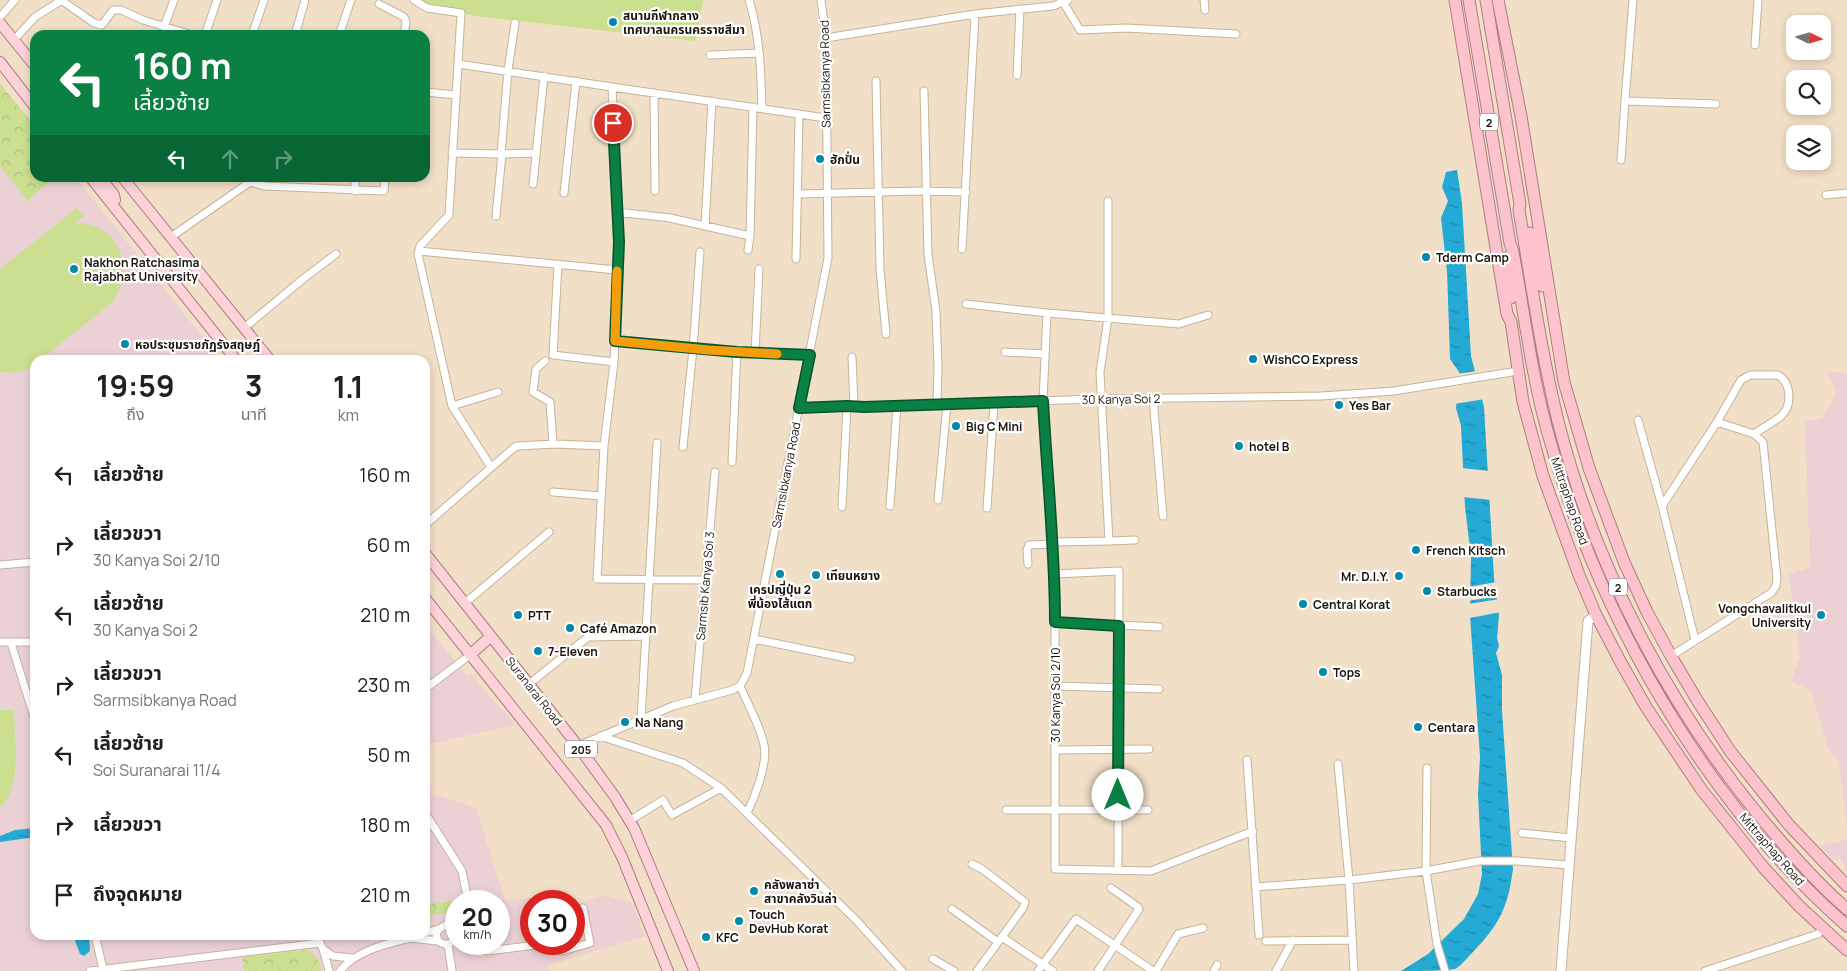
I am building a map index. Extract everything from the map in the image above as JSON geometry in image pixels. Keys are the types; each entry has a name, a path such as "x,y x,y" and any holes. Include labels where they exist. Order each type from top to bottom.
{"highway":[{"path":"1455,0 1523,402 1543,476 1571,556 1596,615 1646,707 1701,789 1764,868 1799,906 1847,950"},
{"name":"Mittraphap Road","path":"1469,0 1533,367 1546,428 1585,546 1638,658 1661,698 1714,778 1777,856 1810,892 1847,926"},
{"name":"Mittraphap Road","path":"1486,0 1520,204 1519,210 1546,365 1558,421 1574,476 1597,541 1622,598 1672,692 1720,766 1751,806 1786,846 1847,909"},
{"path":"1498,0 1516,92 1564,382 1607,519 1647,612 1670,656 1720,736 1789,825 1847,886"},
{"path":"1520,204 1525,210 1549,317 1553,322"},
{"path":"1510,243 1507,253 1512,314 1510,322"}],"main road":[{"path":"0,23 30,60"},
{"path":"0,62 30,101"},
{"path":"94,182 232,355"},
{"path":"104,182 114,195 116,209"},
{"path":"126,182 266,355"},
{"name":"Suranarai Road","path":"430,559 578,746 615,797 634,828 644,850 694,971"},
{"name":"205","path":"430,604 606,825 622,857 668,971"},
{"path":"470,655 491,636"}],"street":[{"path":"0,18 15,0"},
{"path":"14,40 36,17 62,0 94,23 102,25 113,10 121,10 174,30"},
{"path":"164,27 174,0"},
{"path":"207,30 217,0"},
{"path":"254,30 264,0"},
{"path":"297,30 306,0"},
{"path":"341,30 351,0"},
{"path":"414,0 427,8 461,13 449,215 420,246 419,251 452,406 491,467"},
{"path":"750,0 759,53 762,108"},
{"name":"Sarmsibkanya Road","path":"740,686 748,673 828,258 826,38 822,0"},
{"path":"1204,0 1205,10"},
{"path":"1621,160 1633,0"},
{"path":"1755,45 1758,0"},
{"path":"826,38 975,14 1053,6 1066,1 1080,30 1126,28 1236,34"},
{"path":"378,4 404,17 406,22 405,30"},
{"path":"1016,75 1020,9"},
{"path":"962,249 975,14"},
{"path":"496,216 508,70 514,22"},
{"path":"710,55 759,53"},
{"path":"458,64 826,118"},
{"path":"533,184 544,76"},
{"path":"564,193 576,81"},
{"path":"876,81 880,269 886,334"},
{"path":"612,87 619,242 614,362 604,446 597,579 705,580"},
{"path":"924,91 925,191 928,255 936,311 937,404"},
{"path":"430,92 456,95"},
{"path":"654,93 655,192"},
{"path":"705,226 712,101"},
{"path":"1625,101 1716,104"},
{"path":"748,250 750,236 753,107"},
{"path":"796,259 800,114"},
{"path":"452,153 501,154 536,152"},
{"path":"171,237 250,182 264,186 384,191 385,182"},
{"path":"355,182 355,191"},
{"path":"798,194 966,192"},
{"path":"1826,195 1847,193"},
{"path":"1108,201 1108,318 1100,372 1109,540"},
{"path":"617,212 670,218 750,236"},
{"path":"419,251 617,270"},
{"path":"684,447 700,252"},
{"path":"244,328 336,254"},
{"path":"558,264 553,355 614,362"},
{"path":"756,353 760,269"},
{"path":"966,304 1179,324 1208,315"},
{"name":"30 Kanya Soi 2/10","path":"1047,313 1043,401 1055,574 1055,869 1118,870"},
{"path":"615,341 693,349 810,355"},
{"path":"732,462 737,352"},
{"path":"1004,352 1046,354"},
{"path":"842,507 852,357"},
{"path":"545,361 536,369 533,390 535,394 550,402 553,444"},
{"name":"30 Kanya Soi 2","path":"799,408 1101,399 1321,396 1394,391 1518,371"},
{"path":"1662,506 1717,422 1741,380 1745,376 1750,375 1778,375 1788,384 1789,389 1785,410 1780,417 1754,434"},
{"path":"452,406 498,392"},
{"path":"1154,398 1163,516"},
{"path":"987,508 994,403"},
{"path":"938,500 946,404"},
{"path":"890,506 897,406"},
{"path":"1638,420 1662,506 1695,640"},
{"path":"1670,656 1771,593 1776,586 1777,579 1764,447 1761,439 1754,434 1717,422"},
{"path":"641,719 657,443"},
{"path":"430,521 516,446 553,444 604,446"},
{"name":"Sarmsib Kanya Soi 3","path":"695,699 715,472"},
{"path":"553,492 601,496"},
{"path":"465,603 548,532"},
{"path":"1028,564 1027,550 1029,545 1135,540"},
{"path":"0,565 30,562"},
{"path":"1055,574 1119,571 1118,870 1152,871 1252,831"},
{"path":"1561,971 1588,621 1596,615"},
{"path":"1055,622 1159,627"},
{"path":"529,684 588,637 646,636"},
{"path":"754,639 851,658"},
{"path":"0,642 30,642"},
{"path":"11,643 30,704"},
{"path":"430,685 470,655"},
{"path":"578,746 641,719 695,699 732,690 740,686 765,747 755,797 747,813"},
{"path":"1054,686 1159,689"},
{"path":"600,736 683,763 721,788 857,921 902,971"},
{"path":"1055,750 1149,749"},
{"path":"1246,760 1259,935"},
{"path":"1338,764 1354,971"},
{"path":"1427,768 1426,870 1437,944 1444,971"},
{"path":"629,821 663,800 672,815 721,788"},
{"path":"1006,810 1148,810"},
{"path":"430,822 462,871 466,890"},
{"path":"1522,834 1571,838"},
{"path":"1256,888 1348,880 1479,861 1568,865"},
{"path":"972,864 982,869 1025,902 978,971"},
{"path":"1098,971 1139,909 1111,888"},
{"path":"952,909 1053,971"},
{"path":"585,918 590,943 585,944"},
{"path":"1038,971 1076,919 1152,971"},
{"path":"430,932 445,926"},
{"path":"1156,971 1178,934 1203,928"},
{"path":"1705,971 1818,934 1823,928"},
{"path":"438,941 436,934 439,929"},
{"path":"97,940 103,969"},
{"path":"319,940 329,971"},
{"path":"340,971 352,958 403,940"},
{"path":"429,940 445,944"},
{"path":"1276,971 1293,940"},
{"path":"1266,941 1352,940"},
{"path":"90,971 322,946 333,956 352,958"},
{"path":"450,955 452,971"},
{"path":"933,959 954,971"}],"shaded area":[{"path":"0,83 30,121 30,182 79,182 217,355 30,355 30,940 430,940 430,788 432,794 476,808 502,890 445,890 445,955 510,955 510,900 520,899 520,955 581,955 548,965 549,971 0,971"},
{"name":"Vongchavalitkul University","path":"1826,371 1847,374 1847,827 1839,762 1829,750 1811,691 1791,681 1800,657 1789,574 1810,567 1805,421 1822,419 1837,392"},
{"path":"430,630 467,676 472,674 515,725 430,744"},
{"path":"1847,840 1847,874 1846,867 1840,859 1832,859 1820,845"},
{"path":"605,895 632,903 645,936 585,954 585,901"}],"green space":[{"name":"สนามกีฬากลาง เทศบาลนครนครราชสีมา","path":"424,0 703,0 696,41 474,16 428,5"},
{"path":"0,84 30,120 30,182 49,182 28,201 0,166"},
{"path":"77,208 84,216 75,223 88,224 102,230 111,237 118,246 123,268 122,280 113,302 46,355 30,355 30,368 9,373 0,372 0,269"},
{"path":"0,710 14,710 16,762 12,787 0,807"},
{"path":"445,902 445,913 430,915 430,904"},
{"path":"307,950 317,959 322,971 244,971 242,957"}],"water":[{"path":"1457,170 1462,203 1471,356 1484,407 1494,578 1499,615 1497,638 1499,646 1496,653 1502,675 1502,711 1513,869 1508,895 1501,915 1489,934 1462,964 1450,970 1401,971 1428,954 1464,919 1478,894 1482,874 1478,794 1480,757 1470,616 1471,556 1465,507 1461,426 1456,408 1459,372 1450,359 1447,271 1441,218 1448,201 1442,187 1446,172"},
{"path":"30,828 30,838 0,842 0,836 15,830"},
{"path":"75,940 89,940 90,951 84,956 80,954"}],"pier":[{"path":"1477,371 1485,399 1454,404 1456,374"},
{"path":"1461,468 1490,471 1492,500 1462,497"},
{"path":"1497,582 1499,596 1468,601 1468,587"},
{"path":"1500,599 1501,612 1470,618 1468,604"}],"slow traffic":[{"path":"617,271 615,341 708,350 777,354"}],"place":[{"name":"สนามกีฬากลาง เทศบาลนครนครราชสีมา","path":"613,22"},
{"name":"ฮักปั่น","path":"820,159"},
{"name":"Tderm Camp","path":"1426,257"},
{"name":"Nakhon Ratchasima Rajabhat University","path":"74,269"},
{"name":"หอประชุมราชภัฏรังสฤษฎ์","path":"125,344"},
{"name":"WishCO Express","path":"1253,359"},
{"name":"Yes Bar","path":"1339,405"},
{"name":"Big C Mini","path":"956,426"},
{"name":"hotel B","path":"1239,446"},
{"name":"French Kitsch","path":"1416,550"},
{"name":"เครปญี่ปุ่น 2 พี่น้องไส้แตก","path":"780,574"},
{"name":"เทียนหยาง","path":"816,575"},
{"name":"Mr. D.I.Y.","path":"1399,576"},
{"name":"Starbucks","path":"1427,591"},
{"name":"Central Korat","path":"1303,604"},
{"name":"PTT","path":"518,615"},
{"name":"Vongchavalitkul University","path":"1821,615"},
{"name":"Café Amazon","path":"570,628"},
{"name":"7-Eleven","path":"538,651"},
{"name":"Tops","path":"1323,672"},
{"name":"Na Nang","path":"625,722"},
{"name":"Centara","path":"1418,727"},
{"name":"คลังพลาซ่า สาขาคลังวินล่า","path":"754,891"},
{"name":"Touch DevHub Korat","path":"739,921"},
{"name":"KFC","path":"706,937"}],"route":[{"path":"613,123 619,242 615,341 693,349 810,355 799,408 1043,401 1055,574 1055,622 1119,626 1118,795"}]}
